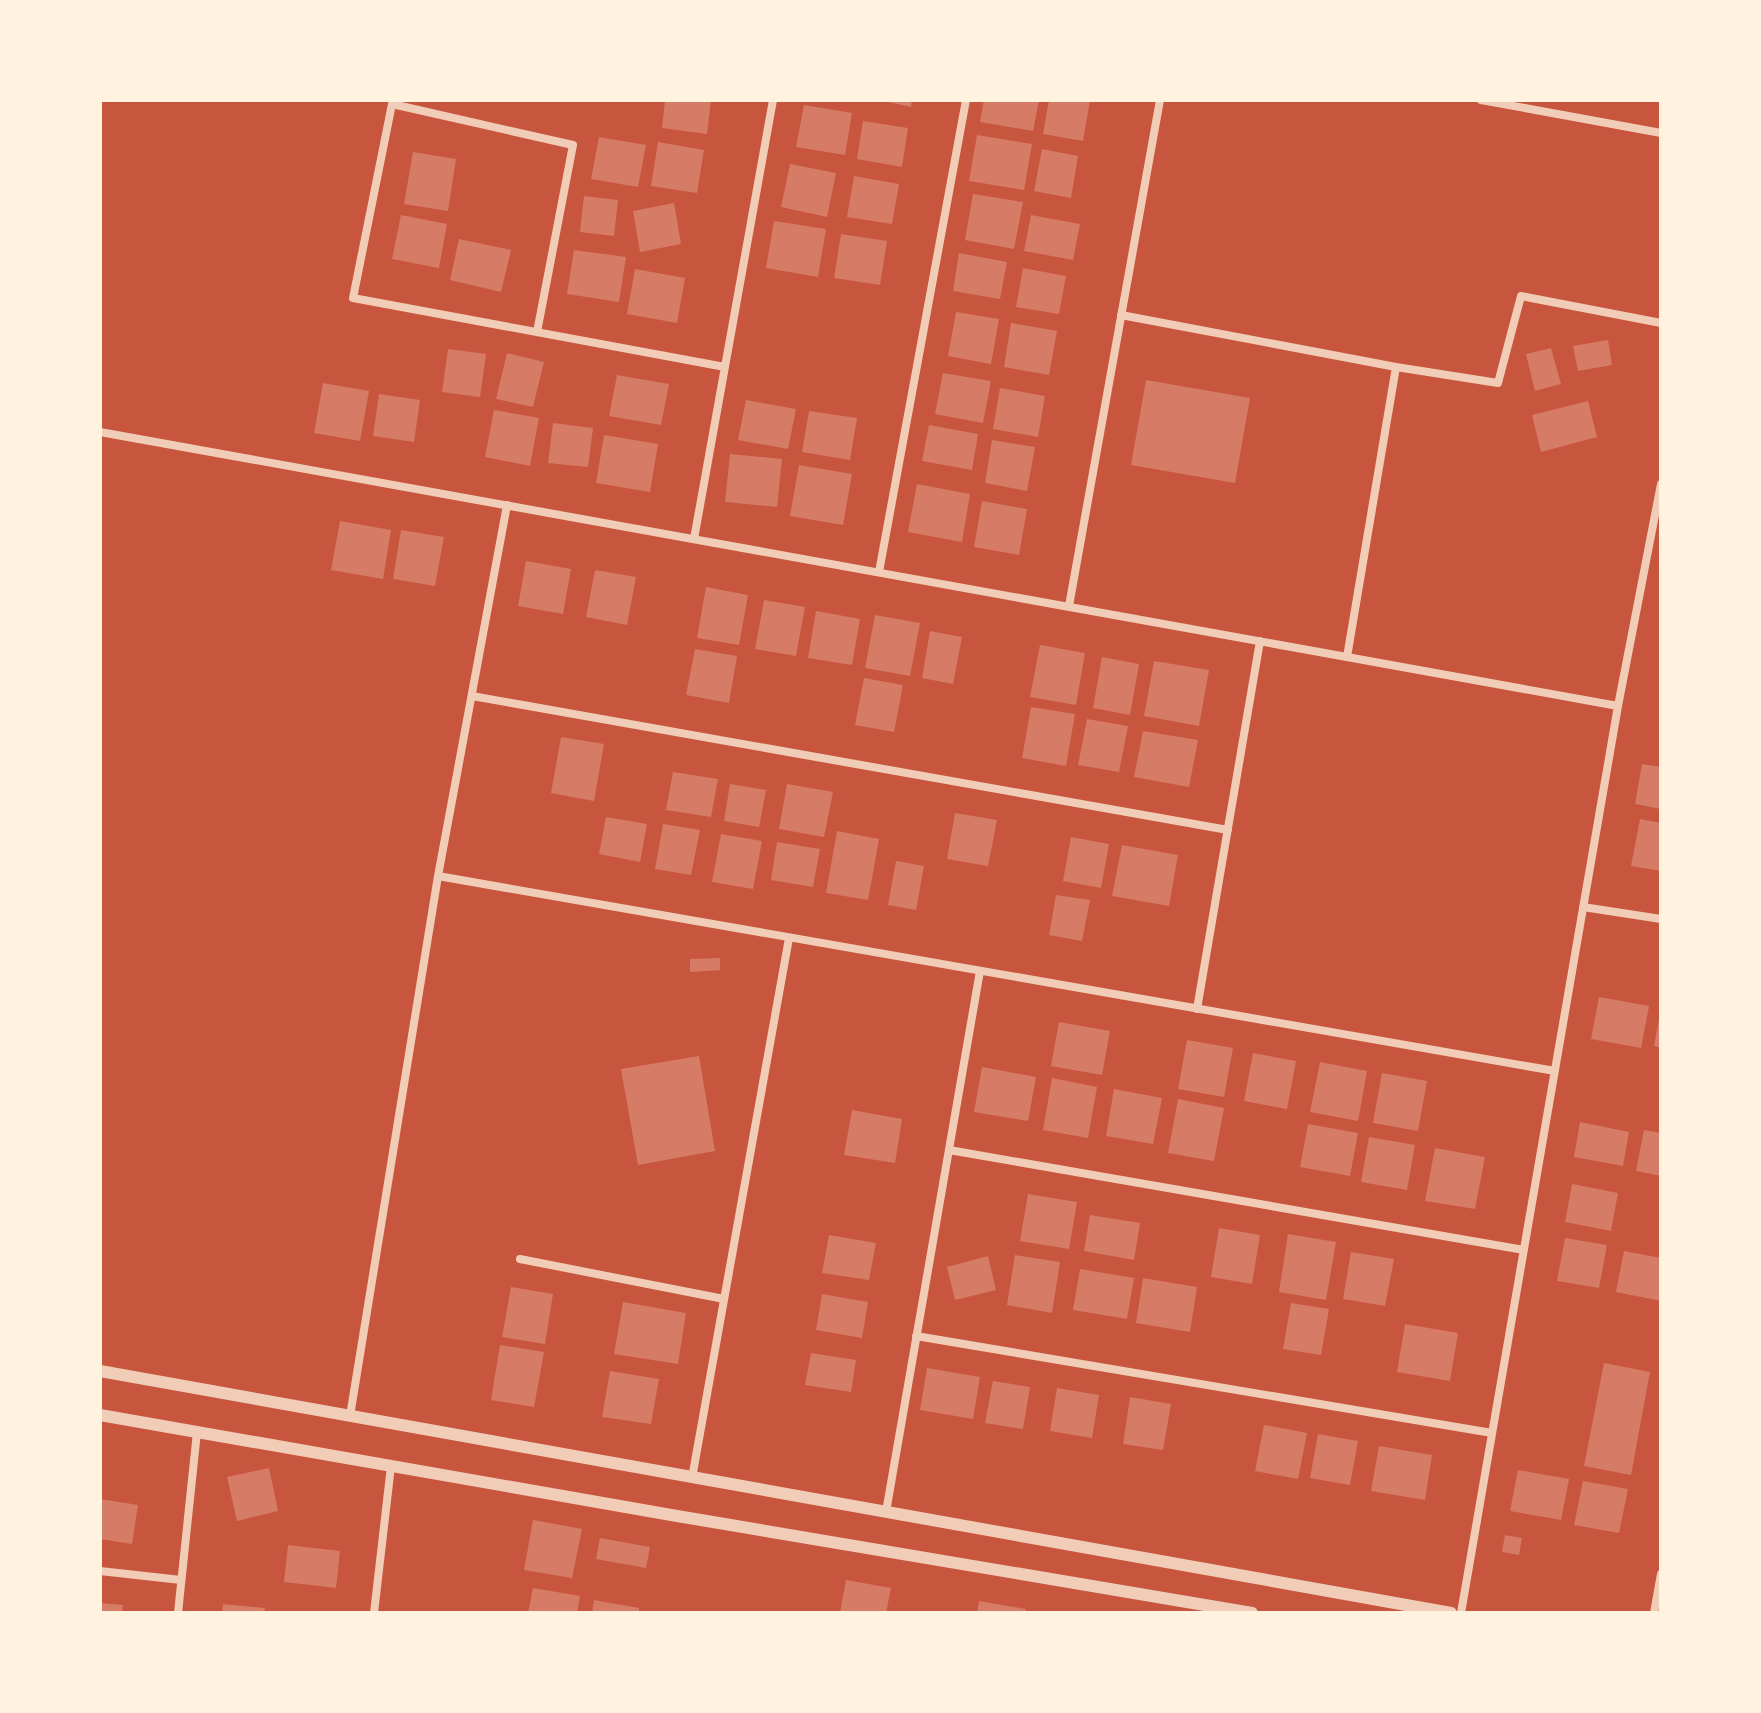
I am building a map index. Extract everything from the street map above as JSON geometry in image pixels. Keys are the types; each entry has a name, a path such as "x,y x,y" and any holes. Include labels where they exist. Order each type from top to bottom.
{"street":[{"path":"694,539 773,100"},
{"path":"879,572 966,100"},
{"path":"1069,606 1160,100"},
{"path":"1481,100 1536,105 1661,133"},
{"path":"537,332 573,145 392,104 353,298 725,367"},
{"path":"1121,315 1498,383 1521,296 1661,323"},
{"path":"1347,657 1396,367"},
{"path":"100,432 1618,706"},
{"path":"1461,1613 1618,706 1661,484"},
{"path":"350,1416 438,876 507,505"},
{"path":"1197,1009 1260,641"},
{"path":"472,696 1228,830"},
{"path":"438,876 1555,1071"},
{"path":"1583,907 1661,919"},
{"path":"692,1478 789,938"},
{"path":"886,1512 980,971"},
{"path":"949,1150 1524,1250"},
{"path":"520,1259 724,1299"},
{"path":"916,1336 1492,1433"},
{"path":"100,1371 1451,1613"},
{"path":"100,1415 1252,1613"},
{"path":"178,1613 197,1432"},
{"path":"374,1613 391,1466"},
{"path":"100,1571 181,1580"},
{"path":"1654,1613 1661,1574"}],"building":[{"path":"665,100 711,100 707,134 662,128"},
{"path":"880,100 912,100 911,107"},
{"path":"984,100 1039,100 1033,131 980,122"},
{"path":"1049,100 1090,100 1083,141 1043,134"},
{"path":"804,105 852,113 845,155 796,147"},
{"path":"863,121 908,128 902,167 857,159"},
{"path":"977,135 1032,144 1024,190 969,181"},
{"path":"599,137 646,145 638,187 591,179"},
{"path":"658,142 704,150 697,193 651,186"},
{"path":"1042,149 1078,156 1071,198 1034,191"},
{"path":"413,152 456,159 448,211 404,204"},
{"path":"790,164 836,173 827,217 781,207"},
{"path":"854,176 899,184 892,224 847,217"},
{"path":"973,194 1023,202 1014,249 965,240"},
{"path":"584,196 618,200 614,236 580,232"},
{"path":"674,203 681,244 640,252 633,211"},
{"path":"401,215 447,224 439,268 392,259"},
{"path":"1031,215 1080,224 1073,260 1024,251"},
{"path":"774,221 826,229 818,277 766,268"},
{"path":"841,234 887,241 880,285 834,278"},
{"path":"459,239 511,250 501,292 450,280"},
{"path":"574,250 626,257 619,302 567,294"},
{"path":"959,253 1007,262 1000,299 953,291"},
{"path":"1023,268 1066,276 1059,314 1016,307"},
{"path":"635,269 685,278 677,323 627,314"},
{"path":"956,312 999,319 991,364 948,356"},
{"path":"1011,323 1057,331 1049,375 1004,367"},
{"path":"1608,340 1612,365 1578,371 1573,346"},
{"path":"1551,348 1561,384 1535,391 1526,354"},
{"path":"448,349 486,354 480,397 442,392"},
{"path":"507,353 544,362 533,407 496,399"},
{"path":"943,373 991,381 983,423 935,414"},
{"path":"617,375 669,384 661,425 609,416"},
{"path":"1146,380 1250,398 1235,483 1131,465"},
{"path":"323,383 369,391 360,441 314,433"},
{"path":"1000,388 1045,396 1038,437 993,429"},
{"path":"379,394 420,400 414,442 373,436"},
{"path":"746,400 796,409 788,449 738,440"},
{"path":"1588,401 1597,437 1541,452 1532,415"},
{"path":"494,410 539,418 530,466 485,457"},
{"path":"809,411 857,418 850,460 802,452"},
{"path":"553,423 593,428 588,467 548,463"},
{"path":"929,425 978,434 972,470 922,461"},
{"path":"604,435 658,444 650,492 596,483"},
{"path":"992,440 1035,447 1027,491 985,483"},
{"path":"730,454 782,459 777,507 725,502"},
{"path":"799,465 852,474 843,525 790,516"},
{"path":"917,484 970,494 962,542 908,532"},
{"path":"982,501 1027,509 1019,555 974,547"},
{"path":"340,521 391,530 383,579 331,570"},
{"path":"401,530 444,537 435,586 393,579"},
{"path":"526,561 571,569 563,614 518,606"},
{"path":"595,570 636,577 627,625 586,617"},
{"path":"706,587 748,595 739,645 697,638"},
{"path":"764,600 805,607 796,656 755,649"},
{"path":"816,611 860,619 852,665 808,658"},
{"path":"875,615 920,623 910,676 865,668"},
{"path":"930,631 962,637 953,684 922,678"},
{"path":"1040,645 1085,653 1076,705 1030,697"},
{"path":"695,649 737,656 729,703 686,695"},
{"path":"1102,657 1139,664 1130,715 1093,708"},
{"path":"1154,661 1209,670 1199,726 1144,716"},
{"path":"864,678 903,685 894,732 855,725"},
{"path":"1031,707 1075,714 1066,766 1022,758"},
{"path":"1087,719 1128,726 1119,772 1078,765"},
{"path":"1143,731 1198,740 1189,787 1134,777"},
{"path":"561,737 604,744 594,801 551,793"},
{"path":"1642,764 1661,767 1661,809 1635,804"},
{"path":"673,772 718,779 711,817 666,810"},
{"path":"730,784 766,790 759,827 724,821"},
{"path":"787,784 833,792 824,837 779,829"},
{"path":"955,813 997,820 988,866 947,859"},
{"path":"606,817 647,824 640,862 599,854"},
{"path":"1640,819 1661,823 1661,871 1631,866"},
{"path":"663,824 700,830 691,875 655,869"},
{"path":"837,831 879,839 868,900 826,893"},
{"path":"721,834 762,841 753,889 712,882"},
{"path":"1071,837 1109,844 1101,888 1063,881"},
{"path":"777,842 820,849 813,887 771,880"},
{"path":"1122,845 1178,855 1169,906 1112,896"},
{"path":"896,861 924,866 916,910 888,905"},
{"path":"1056,895 1090,900 1082,941 1049,935"},
{"path":"720,958 720,970 690,972 690,959"},
{"path":"1599,997 1649,1006 1641,1048 1591,1039"},
{"path":"1661,1019 1661,1048 1654,1046"},
{"path":"1059,1022 1110,1031 1102,1075 1051,1066"},
{"path":"1187,1040 1233,1048 1224,1097 1178,1089"},
{"path":"1253,1053 1296,1061 1287,1109 1244,1101"},
{"path":"699,1056 715,1151 638,1165 621,1069"},
{"path":"1320,1062 1367,1071 1358,1121 1310,1112"},
{"path":"982,1067 1036,1077 1028,1121 974,1112"},
{"path":"1382,1073 1427,1081 1418,1131 1373,1123"},
{"path":"1052,1078 1097,1087 1088,1138 1043,1130"},
{"path":"1114,1089 1162,1098 1153,1144 1106,1136"},
{"path":"1178,1099 1224,1108 1214,1161 1168,1153"},
{"path":"852,1110 902,1119 895,1163 844,1155"},
{"path":"1580,1122 1629,1132 1623,1166 1574,1157"},
{"path":"1308,1124 1358,1133 1350,1176 1300,1167"},
{"path":"1644,1130 1661,1133 1661,1176 1636,1171"},
{"path":"1369,1137 1415,1145 1407,1190 1361,1182"},
{"path":"1435,1148 1485,1157 1475,1209 1425,1201"},
{"path":"1572,1184 1618,1193 1611,1231 1565,1222"},
{"path":"1028,1194 1077,1202 1069,1249 1020,1241"},
{"path":"1090,1215 1140,1223 1134,1260 1084,1251"},
{"path":"1219,1228 1260,1235 1252,1284 1211,1277"},
{"path":"1288,1234 1336,1242 1326,1300 1279,1292"},
{"path":"829,1235 876,1243 869,1280 822,1273"},
{"path":"1565,1238 1607,1245 1599,1288 1557,1281"},
{"path":"1624,1251 1661,1258 1661,1301 1616,1292"},
{"path":"1351,1252 1394,1259 1385,1306 1343,1299"},
{"path":"1015,1255 1060,1262 1052,1313 1007,1305"},
{"path":"988,1256 996,1290 955,1300 947,1267"},
{"path":"1080,1269 1134,1278 1127,1319 1073,1310"},
{"path":"1143,1278 1197,1287 1190,1332 1136,1323"},
{"path":"511,1287 553,1294 545,1344 502,1337"},
{"path":"822,1294 868,1302 862,1338 816,1330"},
{"path":"623,1302 686,1313 678,1364 614,1354"},
{"path":"1291,1303 1329,1309 1321,1355 1283,1349"},
{"path":"1405,1324 1458,1333 1450,1381 1397,1372"},
{"path":"500,1345 544,1352 534,1407 491,1400"},
{"path":"811,1353 856,1360 851,1392 805,1385"},
{"path":"1604,1363 1650,1372 1631,1475 1584,1466"},
{"path":"927,1368 980,1377 973,1419 920,1410"},
{"path":"610,1371 659,1379 651,1424 602,1417"},
{"path":"993,1381 1030,1387 1023,1429 985,1423"},
{"path":"1057,1388 1099,1395 1092,1438 1050,1431"},
{"path":"1130,1397 1171,1404 1163,1450 1123,1444"},
{"path":"1264,1425 1307,1433 1298,1479 1255,1471"},
{"path":"1318,1434 1358,1441 1350,1485 1310,1478"},
{"path":"1379,1446 1432,1455 1425,1500 1371,1491"},
{"path":"269,1468 278,1511 237,1521 227,1477"},
{"path":"1518,1470 1569,1479 1561,1520 1510,1511"},
{"path":"1583,1481 1628,1489 1619,1533 1574,1525"},
{"path":"100,1499 138,1505 132,1544 100,1539"},
{"path":"533,1520 582,1529 572,1578 524,1570"},
{"path":"1505,1535 1522,1538 1519,1555 1502,1552"},
{"path":"600,1538 650,1547 646,1568 596,1559"},
{"path":"288,1545 340,1551 336,1588 284,1582"},
{"path":"846,1580 891,1588 886,1613 840,1613"},
{"path":"533,1588 580,1596 577,1613 528,1613"},
{"path":"594,1600 639,1608 639,1613 592,1613"},
{"path":"979,1601 1026,1609 1025,1613 977,1613"},
{"path":"100,1603 123,1605 122,1613 100,1613"},
{"path":"223,1604 265,1608 264,1613 222,1613"}]}
